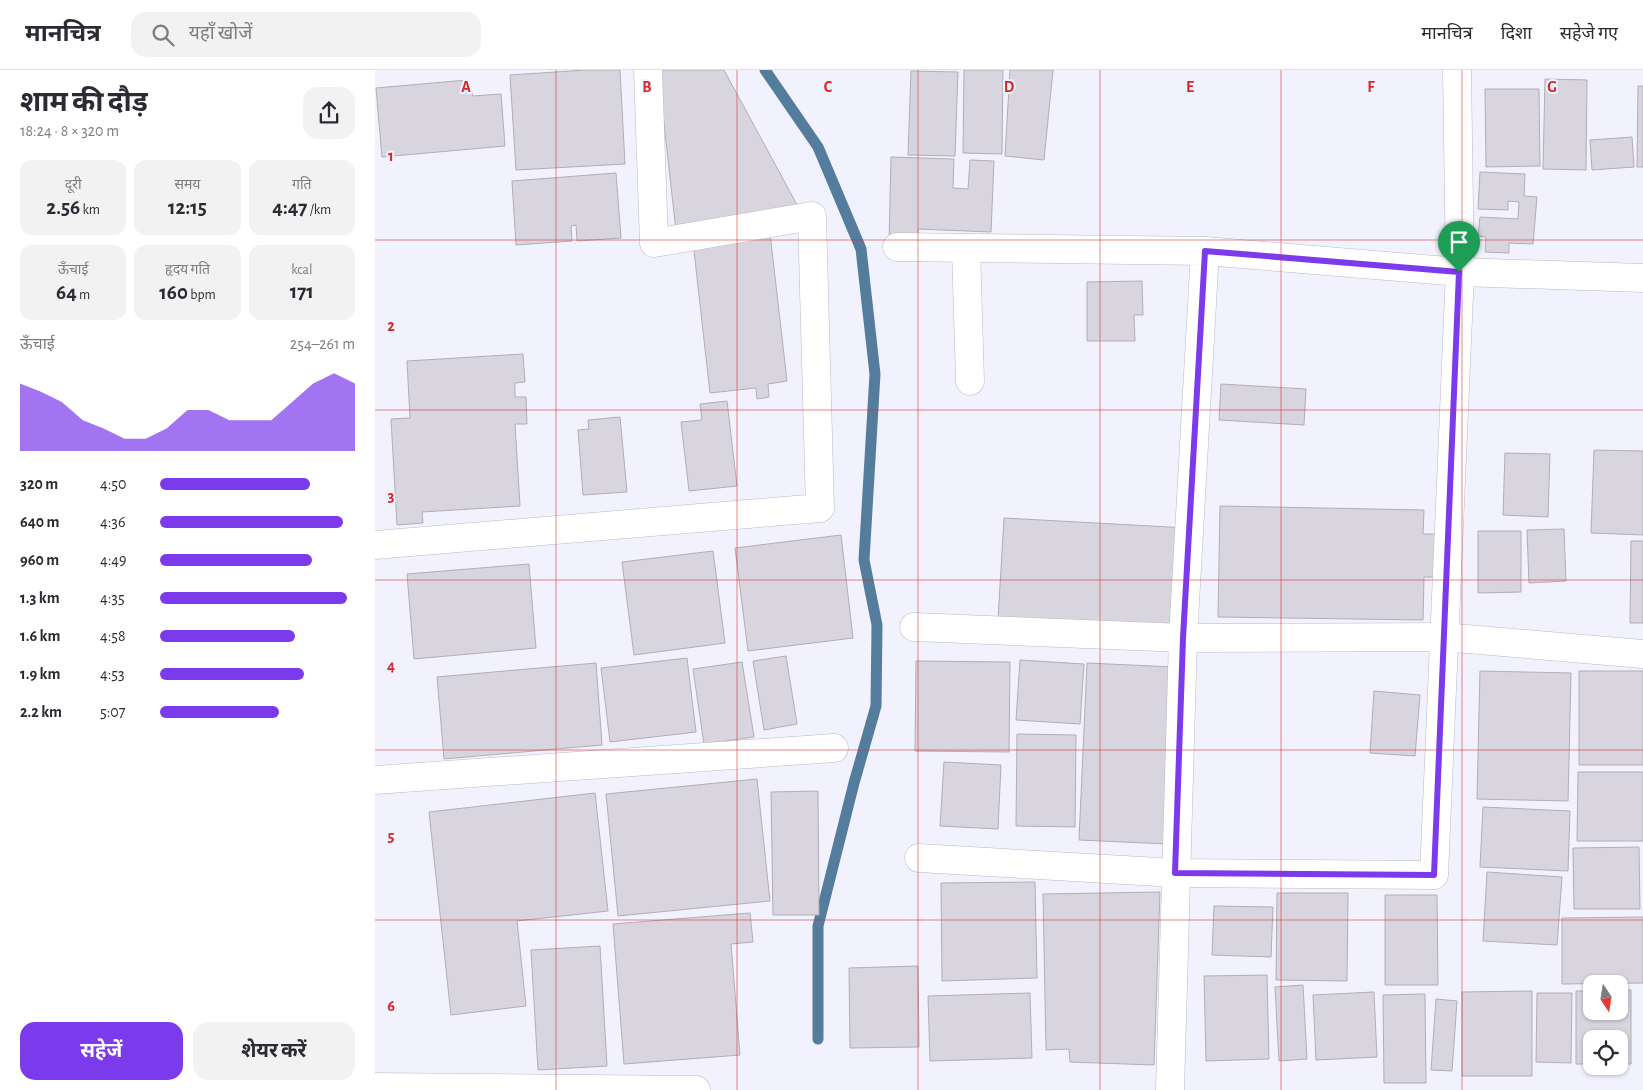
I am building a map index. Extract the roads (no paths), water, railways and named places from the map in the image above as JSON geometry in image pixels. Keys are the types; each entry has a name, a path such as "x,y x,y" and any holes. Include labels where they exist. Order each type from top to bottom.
{"street":[{"path":"375,545 821,508 812,216 654,243 649,70"},
{"path":"919,858 1175,873 1434,875 1459,272 1457,70"},
{"path":"897,247 1205,251 1459,272 1643,278"},
{"path":"966,248 970,381"},
{"path":"1170,1090 1183,638 1205,251"},
{"path":"914,627 1183,638 1443,637 1643,654"},
{"path":"375,780 834,748"},
{"path":"375,1087 696,1090"}],"waterway":[{"path":"765,70 818,147 861,249 875,374 864,560 877,625 876,706 854,783 818,926 818,1039"}]}
